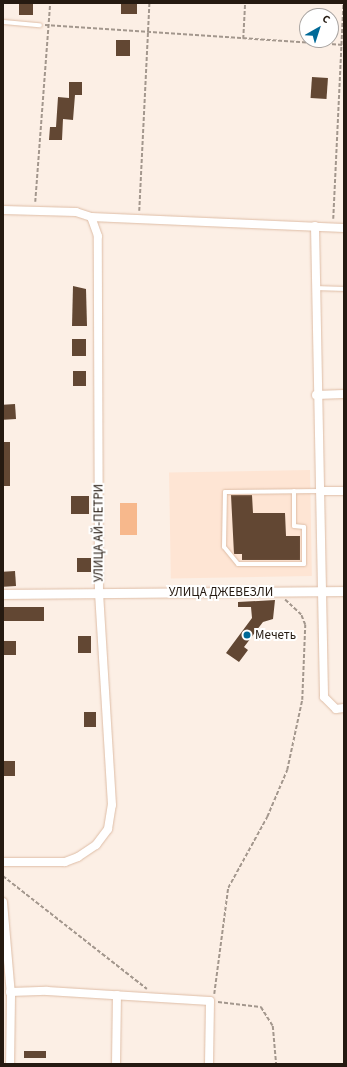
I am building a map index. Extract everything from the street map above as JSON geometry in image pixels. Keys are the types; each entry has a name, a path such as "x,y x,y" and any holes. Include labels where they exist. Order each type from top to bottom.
{"street":[{"path":"3,210 76,212 92,218 333,226 344,228"},
{"name":"УЛИЦА АЙ-ПЕТРИ","path":"3,862 65,862 96,845 108,829 112,805 99,592 98,236 92,218"},
{"path":"315,226 316,394 320,491 320,592 324,697 328,704 336,709 344,708"},
{"path":"316,394 344,394"},
{"path":"320,491 344,491"},
{"name":"УЛИЦА ДЖЕВЕЗЛИ","path":"3,594 344,591"},
{"path":"3,902 10,992 10,1064"},
{"path":"10,992 118,995 210,1001 210,1064"},
{"path":"116,1064 118,995"}],"lane":[{"path":"3,22 40,25"},
{"path":"316,288 344,288"},
{"path":"294,491 294,526 304,527 304,564 238,564 224,547 224,494 294,491 320,491"}],"path":[{"path":"34,211 50,3"},
{"path":"138,219 149,3"},
{"path":"243,39 245,3"},
{"path":"333,226 343,3"},
{"path":"40,25 49,24 344,45"},
{"path":"276,1064 273,1026 261,1007 214,1001 228,888 267,817 287,770 302,700 305,625 301,616 277,592"},
{"path":"3,876 143,984 154,997"}],"shaded area":[{"path":"310,470 312,576 171,578 169,472"},
{"path":"120,503 137,503 137,535 120,535"}],"building":[{"path":"19,3 33,3 33,15 19,15"},
{"path":"121,3 137,3 137,14 121,14"},
{"path":"116,40 130,40 130,56 116,56"},
{"path":"312,77 328,78 326,99 311,98"},
{"path":"69,82 82,82 82,95 75,95 73,120 63,119 62,140 49,140 50,127 56,127 58,97 69,98"},
{"path":"73,286 86,289 87,326 72,326"},
{"path":"72,339 86,339 86,356 72,356"},
{"path":"73,371 86,371 86,386 73,386"},
{"path":"15,404 16,419 4,420 3,405"},
{"path":"3,442 10,442 10,486 3,486"},
{"path":"231,495 252,495 253,513 285,513 286,536 300,536 300,560 242,560 242,554 234,554"},
{"path":"71,496 89,496 89,514 71,514"},
{"path":"77,558 91,558 91,572 77,572"},
{"path":"15,571 16,586 4,587 3,572"},
{"path":"275,600 273,619 263,622 244,647 248,650 239,662 226,653 252,618 251,607 238,607 238,602"},
{"path":"3,607 44,607 44,621 3,621"},
{"path":"78,636 91,636 91,653 78,653"},
{"path":"3,641 16,641 16,655 3,655"},
{"path":"84,712 96,712 96,727 84,727"},
{"path":"3,761 15,761 15,776 3,776"},
{"path":"24,1051 46,1051 46,1058 24,1058"}],"place":[{"name":"Мечеть","path":"247,635"}]}
